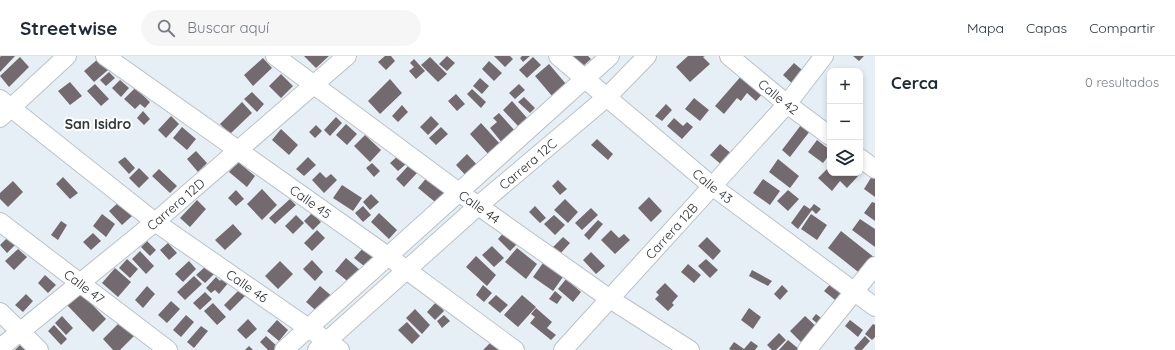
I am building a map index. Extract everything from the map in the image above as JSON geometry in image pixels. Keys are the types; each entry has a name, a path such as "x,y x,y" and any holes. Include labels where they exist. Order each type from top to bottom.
{"street":[{"path":"3,108 67,56"},
{"name":"Calle 45","path":"105,56 408,270 515,350"},
{"name":"Calle 44","path":"275,56 460,193 610,299 690,350"},
{"name":"Carrera 12D","path":"0,348 154,222 312,84 347,56"},
{"name":"Calle 43","path":"558,56 712,186 875,307"},
{"name":"Carrera 12C","path":"284,350 460,193 610,56"},
{"name":"Carrera 12C","path":"328,347 408,270 479,205 607,97 647,56"},
{"name":"Calle 42","path":"729,56 787,104 827,134"},
{"name":"Carrera 12B","path":"563,350 787,104 824,56"},
{"name":"Calle 46","path":"3,108 154,222 308,328 328,347"},
{"path":"863,160 875,169"},
{"name":"Calle 47","path":"0,222 168,350"},
{"path":"807,350 875,266"},
{"path":"0,312 39,350"}],"building":[{"path":"15,56 0,72 0,57"},
{"path":"304,56 329,56 316,68"},
{"path":"385,56 391,56 395,61 386,70 378,62"},
{"path":"447,56 455,63 447,71 439,64"},
{"path":"494,56 510,56 513,59 505,67"},
{"path":"522,56 530,56 523,62 520,58"},
{"path":"572,56 588,56 591,59 582,67"},
{"path":"688,56 705,56 703,57 710,64 690,82 676,67"},
{"path":"853,56 864,56 859,61"},
{"path":"20,57 29,67 9,87 0,76"},
{"path":"430,57 447,74 438,82 421,65"},
{"path":"533,57 541,65 527,78 519,70"},
{"path":"263,58 272,68 253,86 244,75"},
{"path":"98,59 108,70 94,82 84,71"},
{"path":"414,59 425,71 416,79 409,71 414,67 410,63"},
{"path":"489,61 502,73 494,81 482,69"},
{"path":"794,63 808,75 797,88 783,75"},
{"path":"549,64 566,84 552,96 535,76"},
{"path":"109,72 115,78 106,86 100,80"},
{"path":"281,74 293,86 281,98 269,86"},
{"path":"743,74 764,92 756,101 747,93 741,101 737,98 724,114 715,106"},
{"path":"480,78 489,86 482,94 473,86"},
{"path":"390,79 402,93 380,114 368,101"},
{"path":"120,80 129,88 121,97 112,88"},
{"path":"70,82 82,96 70,105 58,91"},
{"path":"95,84 109,99 101,106 87,91"},
{"path":"519,84 525,90 515,99 509,93"},
{"path":"135,88 150,102 145,108 140,104 135,109 124,99"},
{"path":"472,89 486,102 481,108 467,94"},
{"path":"252,92 264,104 257,112 244,99"},
{"path":"456,94 465,104 457,111 448,101"},
{"path":"524,97 535,108 530,113 518,102"},
{"path":"694,98 709,110 700,121 685,109"},
{"path":"512,101 527,118 518,126 503,110"},
{"path":"242,102 252,113 230,134 220,124"},
{"path":"666,104 672,110 662,121 655,116"},
{"path":"402,105 408,112 398,122 392,116"},
{"path":"143,111 150,119 144,125 137,118"},
{"path":"499,113 516,132 503,144 490,128 497,122 493,118"},
{"path":"171,116 179,124 166,138 158,130"},
{"path":"431,116 439,124 428,135 420,127"},
{"path":"336,117 342,123 330,136 324,130"},
{"path":"674,118 683,126 687,122 693,127 682,139 667,126"},
{"path":"481,123 501,145 489,155 470,134"},
{"path":"346,124 357,134 347,145 336,135"},
{"path":"316,125 322,131 315,138 309,132"},
{"path":"801,125 810,131 790,157 782,150"},
{"path":"182,127 196,139 187,150 173,138"},
{"path":"441,127 448,134 436,145 429,138"},
{"path":"281,129 298,145 289,155 272,140"},
{"path":"365,135 381,150 370,162 354,146"},
{"path":"597,139 613,154 608,160 591,145"},
{"path":"817,140 827,148 827,158 823,163 808,152"},
{"path":"720,144 733,155 723,166 710,155"},
{"path":"196,151 207,163 198,172 187,159"},
{"path":"467,154 480,168 469,179 456,165"},
{"path":"399,155 406,164 398,171 390,163"},
{"path":"125,157 135,168 129,174 118,162"},
{"path":"308,157 316,165 304,176 296,169"},
{"path":"778,159 799,176 790,188 769,172"},
{"path":"238,162 255,176 247,187 229,172"},
{"path":"372,163 380,171 374,177 366,168"},
{"path":"409,165 417,173 404,187 396,179"},
{"path":"139,168 149,178 139,188 129,178"},
{"path":"159,169 177,186 170,193 152,176"},
{"path":"827,169 827,176 858,176 847,188 840,181 832,191 818,178"},
{"path":"320,172 326,178 331,174 337,180 324,193 312,180"},
{"path":"429,175 451,193 440,206 418,188"},
{"path":"872,176 875,177 875,197 864,189"},
{"path":"63,177 78,193 70,199 56,184"},
{"path":"763,179 780,191 770,205 753,193"},
{"path":"558,180 567,189 560,195 552,186"},
{"path":"13,181 23,192 8,207 0,199 0,193"},
{"path":"342,185 362,198 353,211 333,198"},
{"path":"262,189 277,205 262,220 247,204"},
{"path":"236,190 244,199 236,206 228,198"},
{"path":"788,190 799,199 788,211 777,201"},
{"path":"371,194 379,202 370,210 363,202"},
{"path":"649,197 662,211 651,222 638,208"},
{"path":"290,199 296,205 275,224 269,218"},
{"path":"565,199 578,212 568,223 554,210"},
{"path":"197,200 206,209 190,227 180,218"},
{"path":"119,202 132,216 122,225 109,211"},
{"path":"872,202 875,203 875,221 864,213"},
{"path":"814,204 821,209 816,214 812,210 798,229 791,223 804,205 810,209"},
{"path":"363,206 371,215 363,222 355,213"},
{"path":"535,206 546,218 540,223 529,212"},
{"path":"591,208 598,215 582,230 575,223"},
{"path":"312,213 321,222 313,230 304,221"},
{"path":"379,213 397,230 389,239 371,222"},
{"path":"102,214 115,224 106,237 93,226"},
{"path":"811,214 827,225 817,240 801,229"},
{"path":"296,215 304,223 293,234 285,226"},
{"path":"554,215 565,225 555,235 544,224"},
{"path":"860,219 875,229 875,247 852,230"},
{"path":"598,220 603,224 589,240 584,235"},
{"path":"61,221 67,225 58,240 51,235"},
{"path":"233,224 242,234 225,250 215,240"},
{"path":"507,229 519,242 510,251 498,239"},
{"path":"317,230 325,238 312,251 304,243"},
{"path":"611,230 619,238 624,234 630,240 615,254 601,240"},
{"path":"841,231 875,258 862,275 828,248"},
{"path":"93,233 101,241 91,250 83,242"},
{"path":"10,235 18,242 7,253 0,245"},
{"path":"563,237 570,243 560,254 553,247"},
{"path":"707,237 721,251 713,260 698,246"},
{"path":"147,241 156,250 150,256 141,247"},
{"path":"168,243 177,253 169,260 160,250"},
{"path":"492,246 504,258 494,267 482,255"},
{"path":"364,247 378,259 369,270 354,258"},
{"path":"517,248 537,264 526,279 505,262"},
{"path":"18,249 27,257 14,270 5,261"},
{"path":"140,251 154,266 146,274 132,259"},
{"path":"591,252 605,266 596,274 583,260"},
{"path":"476,256 496,275 487,286 466,267"},
{"path":"346,258 361,271 351,284 335,271"},
{"path":"127,259 138,269 130,278 119,268"},
{"path":"706,259 718,270 710,278 698,266"},
{"path":"312,260 323,272 315,281 303,269"},
{"path":"189,261 196,269 183,282 175,274"},
{"path":"280,261 293,274 278,289 265,276"},
{"path":"543,263 563,277 553,291 533,277"},
{"path":"688,264 701,275 694,283 681,272"},
{"path":"206,266 214,274 205,283 196,275"},
{"path":"115,268 131,282 118,297 102,283"},
{"path":"752,270 772,281 768,286 749,276"},
{"path":"45,275 56,285 48,293 38,283"},
{"path":"194,276 202,284 185,300 177,292"},
{"path":"216,277 220,281 223,277 229,282 219,294 215,290 211,293 206,288"},
{"path":"566,279 581,292 573,302 558,289"},
{"path":"834,280 849,292 840,304 824,291"},
{"path":"665,283 678,296 672,303 674,305 668,311 655,299 659,295 656,292"},
{"path":"483,285 492,293 484,302 476,295"},
{"path":"782,285 788,291 780,300 774,294"},
{"path":"147,286 155,294 143,308 135,300"},
{"path":"320,286 334,298 320,314 306,302"},
{"path":"240,289 246,295 230,311 224,305"},
{"path":"555,291 562,297 557,304 549,299"},
{"path":"80,292 106,319 93,332 67,305"},
{"path":"205,292 212,299 200,310 193,303"},
{"path":"26,294 33,301 23,312 15,305"},
{"path":"496,295 508,305 500,313 488,303"},
{"path":"522,295 536,307 518,327 504,315"},
{"path":"171,301 180,309 167,323 158,315"},
{"path":"436,302 444,311 435,320 427,312"},
{"path":"213,303 226,317 217,325 204,311"},
{"path":"536,308 552,322 547,328 556,335 551,340 530,323 535,317 531,314"},
{"path":"749,308 761,317 753,329 741,320"},
{"path":"415,309 430,325 422,334 406,318"},
{"path":"816,314 825,321 820,326 812,319"},
{"path":"186,315 194,322 181,337 173,330"},
{"path":"444,315 450,321 442,328 437,321"},
{"path":"62,316 73,328 66,335 55,323"},
{"path":"805,316 820,330 805,346 790,331"},
{"path":"248,319 257,329 246,339 237,330"},
{"path":"122,320 136,334 120,350 113,350 103,339"},
{"path":"277,320 288,330 279,341 267,331"},
{"path":"850,320 863,330 858,337 845,326"},
{"path":"407,322 420,336 412,344 398,330"},
{"path":"873,324 875,325 875,337 872,340 865,334"},
{"path":"54,325 67,339 61,345 48,331"},
{"path":"201,326 208,331 194,348 187,342"},
{"path":"779,333 786,340 776,350 772,350 767,345"},
{"path":"266,336 279,348 277,350 268,350 260,342"},
{"path":"865,336 870,341 862,350 856,350 854,348"},
{"path":"495,338 503,350 483,350"},
{"path":"788,340 800,350 779,350"},
{"path":"751,341 758,346 755,350 729,349 734,342 744,349"},
{"path":"23,342 31,350 15,350"},
{"path":"249,346 253,350 245,350"}],"district":[{"name":"San Isidro","path":"98,124"}]}
